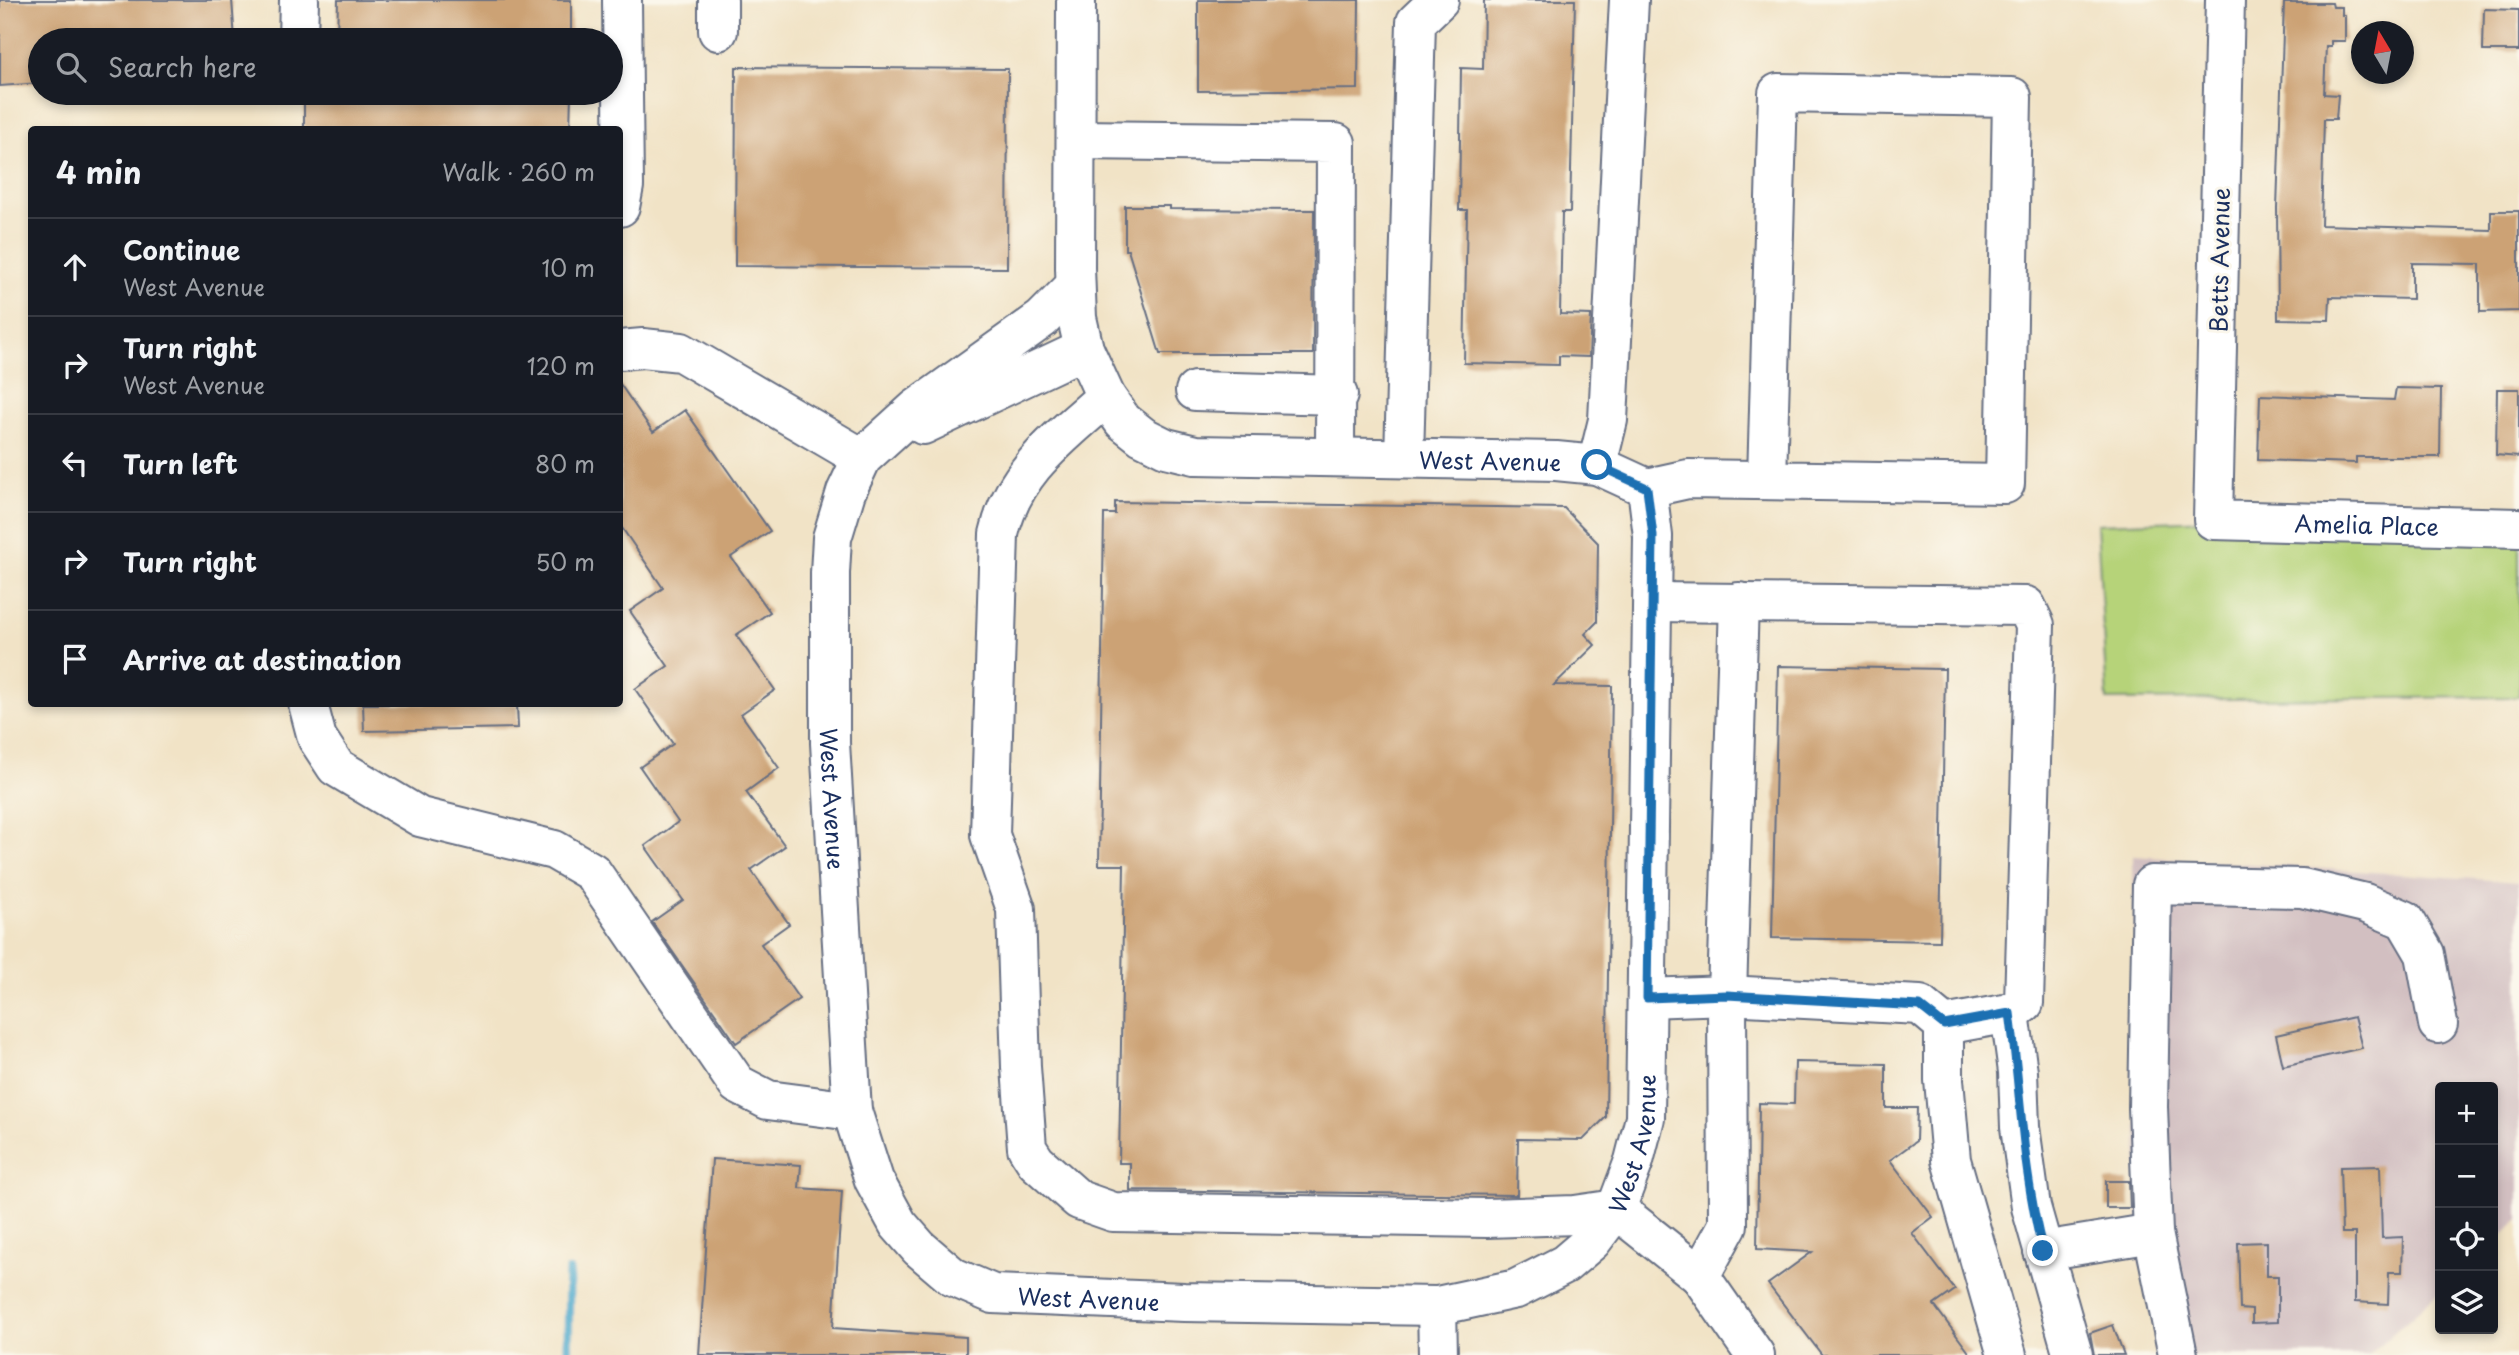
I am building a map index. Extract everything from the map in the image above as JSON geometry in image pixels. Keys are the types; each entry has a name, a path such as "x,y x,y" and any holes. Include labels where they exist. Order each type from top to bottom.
{"street":[{"path":"298,28 299,0"},
{"path":"622,0 622,28"},
{"name":"West Avenue","path":"862,458 846,492 832,538 830,573 830,743 852,1111 874,1180 898,1224 919,1248 953,1277 993,1294 1184,1302 1437,1306 1495,1296 1538,1279 1565,1264 1592,1241 1616,1209 1634,1161 1645,1118 1653,602 1653,536 1647,488 1597,465 1335,456 1195,455 1166,448 1142,436 1123,421 1106,397 1084,349 1077,318 1076,0"},
{"path":"1405,458 1416,22 1439,0"},
{"path":"1597,465 1608,419 1629,0"},
{"name":"Betts Avenue","path":"2213,520 2225,0"},
{"path":"623,93 623,191"},
{"path":"1647,488 1689,479 2005,484 2012,97 1778,93 1767,480"},
{"path":"1076,140 1336,143 1338,395 1335,456"},
{"path":"862,458 916,409 1042,319 1075,286"},
{"path":"623,349 681,352 862,458"},
{"path":"862,458 936,418 1084,349"},
{"path":"1195,391 1338,395"},
{"path":"1106,397 1035,460 1005,509 999,534 990,835 1016,909 1021,1079 1027,1148 1036,1162 1079,1200 1113,1212 1487,1218 1575,1215 1616,1209 1700,1276 1755,1355"},
{"name":"Amelia Place","path":"2213,520 2519,528"},
{"path":"1647,998 1727,995 1920,1006 1944,1025 2010,1013 2024,1003 2035,625 2026,606 1653,602"},
{"path":"1700,1276 1728,1225 1727,995 1739,602"},
{"path":"309,707 317,737 336,767 420,817 554,850 592,872 737,1084 768,1100 852,1111"},
{"path":"2178,1355 2152,1233 2148,1107 2152,885 2302,888 2365,903 2404,920 2426,954 2438,1024"},
{"path":"2010,1013 2018,1072 2020,1127 2031,1207 2073,1355"},
{"path":"1944,1025 1944,1080 1951,1160 2007,1355"},
{"path":"2043,1251 2152,1233"},
{"path":"1437,1306 1438,1355"}],"shaded area":[{"path":"2133,856 2519,882 2519,1220 2498,1239 2498,1082 2435,1082 2435,1296 2369,1355 2163,1355 2139,1259"}],"green space":[{"path":"2213,520 2519,527 2519,697 2107,700 2097,524"}],"building":[{"path":"0,0 232,0 234,28 28,28 28,84 0,86"},
{"path":"338,0 571,0 571,28 337,28"},
{"path":"1198,0 1359,0 1358,89 1198,91"},
{"path":"1484,0 1575,0 1570,212 1562,212 1560,314 1591,315 1589,357 1559,356 1559,365 1464,363 1467,210 1459,210 1461,68 1483,69"},
{"path":"2284,3 2332,3 2333,7 2342,7 2342,15 2345,15 2345,41 2331,41 2331,46 2326,46 2324,94 2338,95 2336,119 2324,119 2321,225 2491,230 2491,211 2519,211 2519,311 2480,312 2480,264 2412,263 2412,299 2330,297 2329,320 2278,319 2277,208"},
{"path":"2484,9 2519,10 2519,51 2483,51"},
{"path":"736,67 1008,69 1007,268 735,266"},
{"path":"304,105 571,105 570,126 304,126"},
{"path":"1125,206 1314,210 1313,354 1160,354 1128,250 1125,250"},
{"path":"623,388 653,432 685,410 770,531 731,557 770,612 736,635 775,690 741,714 779,768 746,792 785,846 751,870 789,924 761,944 799,999 736,1043 652,922 683,900 645,846 678,822 640,767 673,744 635,689 668,666 630,611 663,588 623,529"},
{"path":"2396,388 2441,389 2440,457 2356,457 2356,463 2258,460 2260,395 2394,400"},
{"path":"2497,389 2519,389 2519,457 2496,455"},
{"path":"1115,502 1564,508 1598,543 1597,622 1585,634 1595,645 1554,685 1612,686 1606,1117 1583,1140 1518,1139 1517,1195 1130,1190 1130,1163 1119,1163 1124,865 1099,865 1104,514 1115,514"},
{"path":"1778,666 1945,669 1940,941 1772,938"},
{"path":"363,707 517,707 518,728 364,731"},
{"path":"2354,1017 2362,1048 2283,1066 2276,1035"},
{"path":"1795,1062 1886,1064 1886,1108 1917,1108 1916,1141 1890,1160 1933,1217 1912,1233 1955,1290 1934,1305 1971,1355 1822,1355 1768,1284 1812,1252 1757,1249 1759,1103 1794,1104"},
{"path":"712,1159 801,1165 799,1188 842,1191 833,1328 966,1337 966,1355 699,1355"},
{"path":"2380,1166 2382,1238 2403,1237 2402,1272 2389,1272 2388,1304 2355,1302 2355,1233 2342,1233 2340,1167"},
{"path":"2106,1181 2129,1181 2130,1208 2106,1208"},
{"path":"2267,1242 2267,1276 2278,1276 2278,1322 2252,1323 2252,1310 2240,1309 2238,1243"},
{"path":"2113,1325 2124,1355 2094,1355 2090,1333"}],"waterway":[{"path":"568,1355 569,1271"}],"route":[{"path":"1597,465 1626,476 1647,488 1653,536 1647,998 1727,995 1920,1006 1944,1025 2010,1013 2018,1072 2020,1127 2031,1207 2043,1251"}]}
